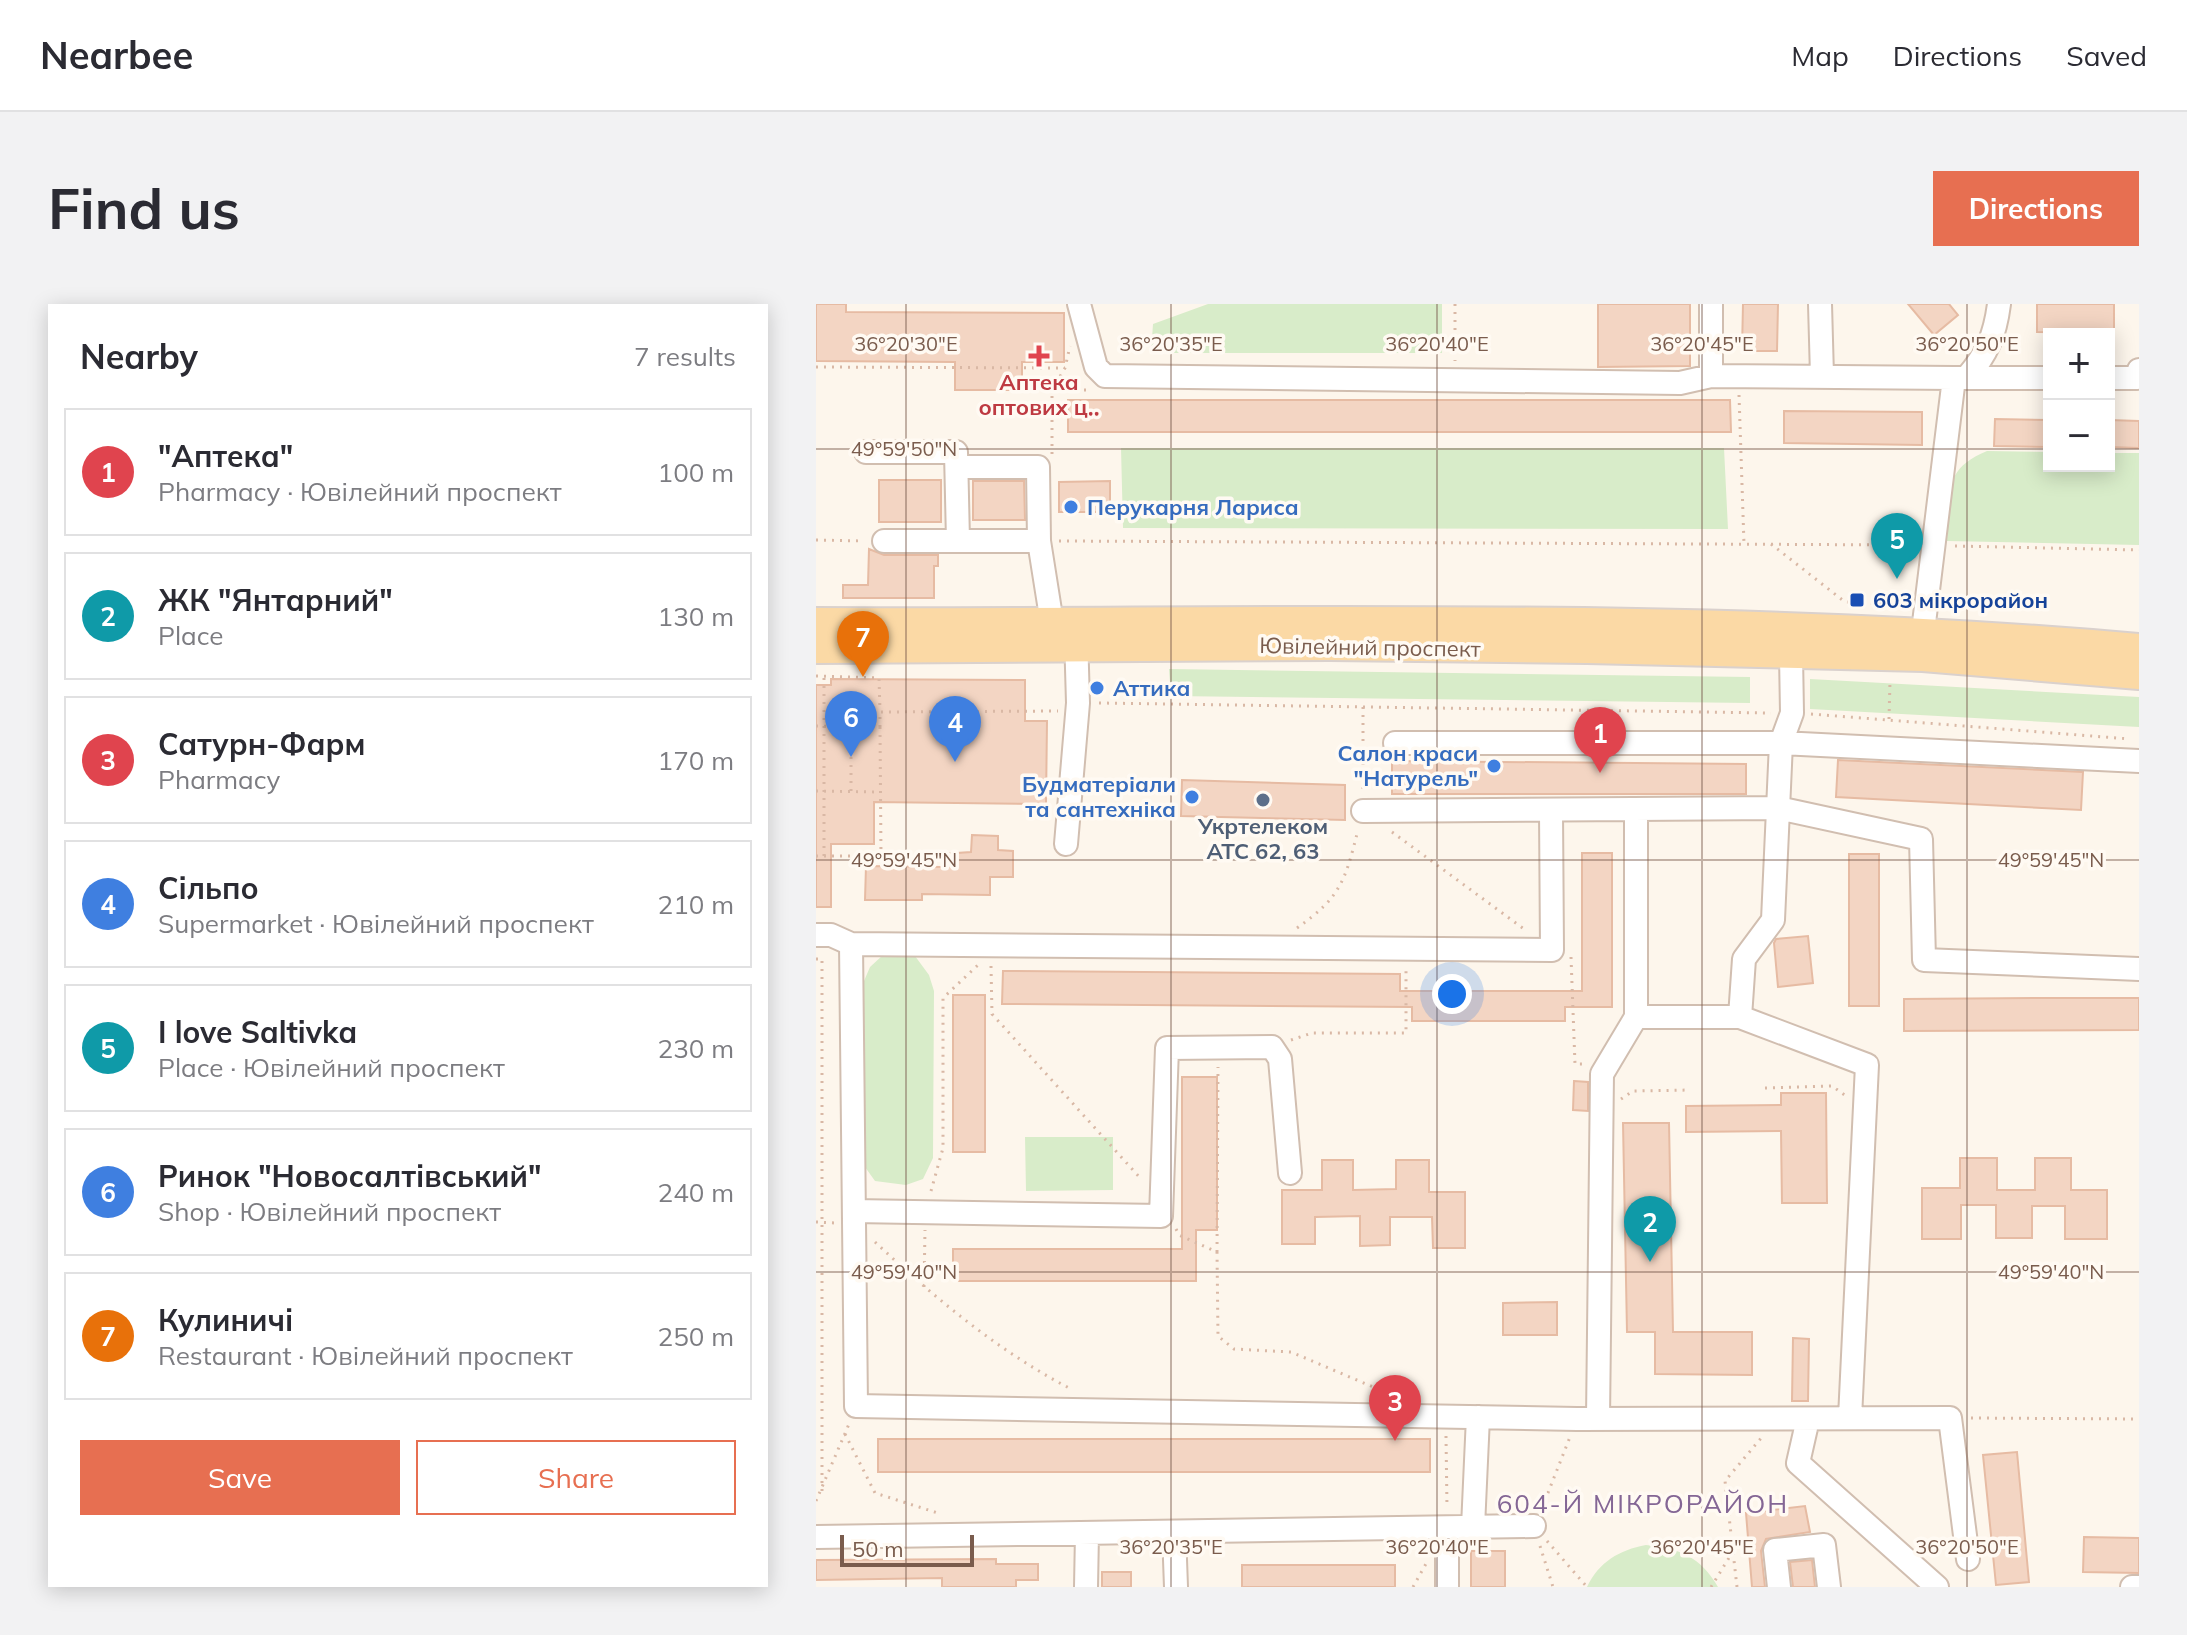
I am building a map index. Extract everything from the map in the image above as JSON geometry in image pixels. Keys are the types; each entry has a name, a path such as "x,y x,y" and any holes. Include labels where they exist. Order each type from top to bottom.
{"main road":[{"name":"Ювілейний проспект","path":"816,622 1068,631 1467,620 1668,638 1791,655 1923,644 2139,675"},
{"name":"Ювілейний проспект","path":"820,663 1068,631"},
{"name":"Ювілейний проспект","path":"1668,638 2139,648"}],"lane":[{"path":"1079,304 1096,367 1105,376 1680,383 1711,376 2043,378"},
{"path":"1711,304 1711,376"},
{"path":"1820,304 1822,376"},
{"path":"1923,644 1960,378 1986,356 1996,327 1999,304"},
{"path":"2115,377 2138,375"},
{"path":"866,452 956,452 958,541"},
{"path":"957,467 1038,467 1039,541 1068,631 1078,703 1066,844"},
{"path":"884,541 1039,541"},
{"path":"1740,1017 1744,959 1773,920 1781,743 1792,713 1791,655"},
{"path":"1395,743 1781,743 2139,761"},
{"path":"1363,811 1778,808 1921,839 1924,960 2139,969"},
{"path":"1588,1419 1602,1074 1636,1017 1636,810"},
{"path":"816,935 831,935 851,944 991,950 1552,950 1551,812"},
{"path":"851,944 856,1406 1588,1419 1950,1418 1968,1559"},
{"path":"1636,1017 1740,1017 1867,1065 1850,1418"},
{"path":"854,1217 925,1212 1161,1216 1167,1048 1272,1047 1280,1059 1290,1173"},
{"path":"1473,1527 1478,1417"},
{"path":"1808,1419 1798,1463 1937,1587"},
{"path":"816,1537 1534,1526"},
{"path":"1447,1528 1447,1587"},
{"path":"1174,1532 1176,1587"},
{"path":"1086,1587 1087,1533"},
{"path":"1779,1587 1775,1550 1824,1545 1829,1587"},
{"path":"2132,1587 2139,1587"}],"path":[{"path":"1455,304 1455,380"},
{"path":"1052,466 1052,390 1065,368 1070,342"},
{"path":"816,367 1065,368"},
{"path":"1052,390 1091,390"},
{"path":"1738,391 1744,544"},
{"path":"816,540 884,541"},
{"path":"1039,541 1936,545 2139,550"},
{"path":"1771,544 1845,602 1903,606 1911,602"},
{"path":"816,676 820,663"},
{"path":"820,663 879,678 881,856"},
{"path":"820,663 824,726 824,856"},
{"path":"1889,719 1890,681"},
{"path":"851,703 851,791"},
{"path":"880,712 1068,711 1078,703 1792,713 2139,740"},
{"path":"1290,933 1327,908 1346,877 1363,811 1363,707"},
{"path":"816,726 880,727"},
{"path":"816,791 880,792"},
{"path":"1363,811 1552,950 1571,951 1575,1064 1610,1064"},
{"path":"816,856 901,856"},
{"path":"991,950 992,1014 1161,1202 1179,1235 1217,1252"},
{"path":"924,1287 925,1212 943,1148 943,998 991,950"},
{"path":"1272,1047 1312,1033 1406,1033 1406,958"},
{"path":"816,959 822,959 822,1494"},
{"path":"1218,1047 1218,1336 1234,1349 1291,1352 1404,1400"},
{"path":"1765,1088 1832,1086 1852,1104"},
{"path":"1617,1106 1633,1091 1690,1090"},
{"path":"854,1217 924,1287 1031,1368 1113,1410"},
{"path":"816,1501 822,1494 856,1406"},
{"path":"1950,1418 2139,1419"},
{"path":"1553,1587 1534,1526 1588,1419"},
{"path":"1737,1587 1725,1481 1777,1420"},
{"path":"845,1434 875,1493 946,1516"},
{"path":"1534,1526 1587,1587"},
{"path":"1711,1587 1733,1552"}],"green space":[{"path":"1208,304 1442,304 1442,353 1151,353 1153,324"},
{"path":"1121,448 1724,448 1728,529 1123,528"},
{"path":"1987,451 2043,452 2043,472 2115,472 2115,453 2139,453 2139,545 1947,541 1951,487 1961,467"},
{"path":"1169,669 1750,677 1750,703 1171,696"},
{"path":"1810,679 2139,697 2139,727 1810,709"},
{"path":"883,955 915,956 929,975 934,991 933,1158 923,1179 906,1185 875,1181 860,1160 861,988 870,967"},
{"path":"1025,1137 1113,1137 1113,1190 1026,1191"},
{"path":"1646,1545 1688,1556 1704,1568 1718,1587 1587,1587 1597,1571 1611,1558"}],"building":[{"path":"816,304 846,304 846,312 1064,313 1064,362 1022,362 1022,390 955,390 955,362 816,361"},
{"path":"1598,304 1690,304 1690,366 1598,367"},
{"path":"1743,304 1778,304 1777,351 1742,351"},
{"path":"1908,304 1949,304 1958,315 1934,335"},
{"path":"2037,304 2114,304 2114,328 2043,328 2043,332 2037,332"},
{"path":"1068,400 1730,400 1731,432 1068,432"},
{"path":"1784,411 1922,412 1922,445 1784,443"},
{"path":"1995,419 2043,420 2043,447 1994,446"},
{"path":"2115,420 2139,421 2139,448 2115,447"},
{"path":"879,480 941,480 941,522 879,522"},
{"path":"973,481 1024,481 1025,520 973,520"},
{"path":"1110,481 1110,512 1059,512 1059,482"},
{"path":"869,549 884,555 938,555 938,566 934,566 934,598 843,598 843,585 868,585"},
{"path":"831,679 1025,680 1025,721 1047,721 1046,804 874,802 874,844 831,844 831,907 816,907 816,685 831,685"},
{"path":"1838,760 2083,772 2081,810 1836,797"},
{"path":"1392,761 1746,764 1746,794 1392,794"},
{"name":"Укртелеком АТС 62, 63","path":"1182,780 1345,785 1345,820 1181,816"},
{"path":"972,835 998,836 998,850 1013,851 1013,877 990,877 990,895 922,894 922,900 865,900 866,866 942,867 942,854 971,852"},
{"path":"1582,853 1612,853 1612,1007 1565,1007 1565,1021 1412,1021 1412,1007 1002,1004 1003,971 1400,974 1400,991 1582,991"},
{"path":"1849,854 1879,854 1879,1006 1849,1006"},
{"path":"1808,936 1813,983 1778,987 1776,939"},
{"path":"953,995 985,995 985,1152 953,1152"},
{"path":"2139,998 2139,1030 1904,1031 1904,999"},
{"path":"1182,1077 1217,1077 1217,1230 1196,1230 1196,1281 953,1281 953,1249 1182,1249"},
{"path":"1574,1081 1588,1082 1588,1111 1573,1110"},
{"path":"1781,1093 1826,1093 1827,1203 1782,1203 1781,1131 1686,1132 1686,1106 1781,1105"},
{"path":"1623,1123 1669,1123 1673,1332 1752,1332 1752,1375 1655,1374 1655,1332 1627,1332"},
{"path":"1960,1158 1997,1158 1997,1190 2035,1190 2035,1158 2071,1158 2071,1190 2107,1190 2107,1239 2065,1239 2065,1206 2032,1206 2032,1238 1996,1238 1996,1205 1961,1205 1961,1239 1922,1239 1922,1188 1960,1188"},
{"path":"1322,1160 1353,1160 1353,1190 1396,1189 1396,1160 1429,1160 1429,1192 1465,1192 1465,1248 1433,1248 1432,1217 1390,1217 1390,1245 1360,1246 1360,1216 1315,1217 1315,1244 1282,1244 1282,1190 1322,1190"},
{"path":"1557,1302 1557,1335 1503,1335 1503,1303"},
{"path":"1793,1338 1809,1339 1808,1401 1792,1401"},
{"path":"878,1439 1430,1439 1430,1472 878,1472"},
{"path":"2017,1452 2029,1582 1996,1585 1983,1455"},
{"path":"1805,1506 1810,1532 1766,1539 1761,1551 1765,1587 1752,1587 1746,1513"},
{"path":"2084,1537 2139,1538 2139,1573 2083,1572"},
{"path":"1471,1551 1505,1551 1505,1587 1471,1587"},
{"path":"996,1559 996,1564 1038,1564 1038,1580 1016,1580 1016,1587 942,1587 942,1578 816,1580 816,1560"},
{"path":"1812,1560 1815,1587 1793,1587 1790,1562"},
{"path":"1242,1565 1395,1565 1395,1587 1242,1587"},
{"path":"1102,1572 1131,1572 1131,1587 1102,1587"}],"place":[{"name":"Аптека оптових ц‥","path":"1039,356"},
{"name":"Перукарня Лариса","path":"1071,507"},
{"name":"I love Saltivka","path":"1897,579"},
{"name":"603 мікрорайон","path":"1857,600"},
{"name":"Кулиничі","path":"863,677"},
{"name":"Аттика","path":"1097,688"},
{"name":"Ринок \"Новосалтівський\"","path":"851,757"},
{"name":"Сільпо","path":"955,762"},
{"name":"Салон краси \"Натурель\"","path":"1494,766"},
{"name":"\"Аптека\"","path":"1600,773"},
{"name":"Будматеріали та сантехніка","path":"1192,797"},
{"name":"Укртелеком АТС 62, 63","path":"1263,800"},
{"name":"ЖК \"Янтарний\"","path":"1650,1262"},
{"name":"Сатурн-Фарм","path":"1395,1441"}],"district":[{"name":"604-Й МІКРОРАЙОН","path":"1643,1504"}]}
